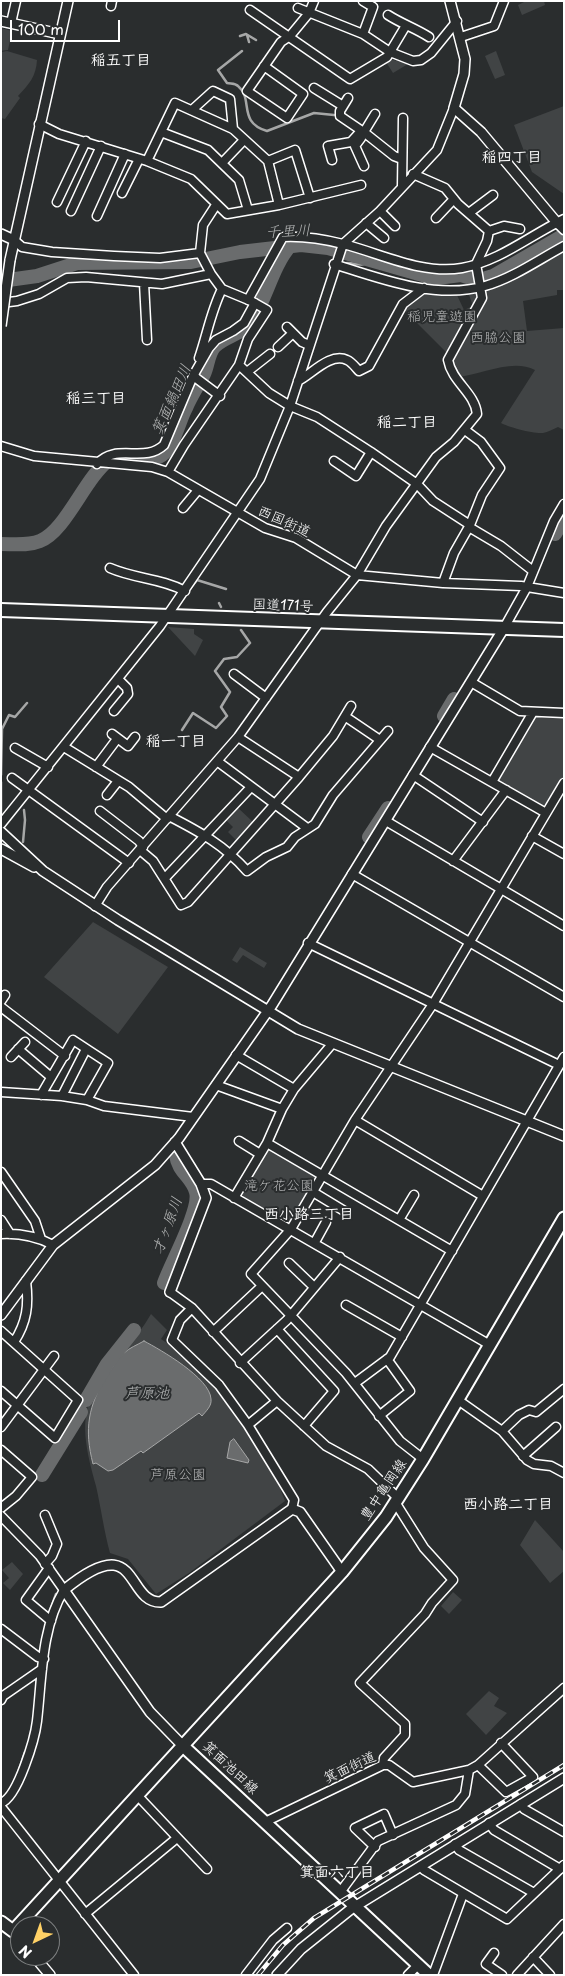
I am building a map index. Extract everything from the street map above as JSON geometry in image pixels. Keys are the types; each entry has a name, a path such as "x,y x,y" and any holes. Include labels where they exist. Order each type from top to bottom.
{"highway":[{"name":"国道171号","path":"1,610 564,630"}],"main road":[{"name":"豊中亀岡線","path":"183,1746 342,1572 397,1500 560,1233 564,1218"},
{"name":"箕面池田線","path":"32,1916 59,1881 183,1746 341,1891 429,1975"}],"street":[{"path":"16,1 6,22 60,34"},
{"path":"1,326 14,240 68,1"},
{"path":"264,66 302,94 287,118 247,91 264,66 281,42 290,36 310,13 314,1"},
{"path":"363,1 373,7 363,34"},
{"path":"1,824 166,617 238,514 260,479 290,406 342,245 380,211 437,150 454,108 464,74 465,59 457,21 450,1"},
{"path":"461,37 494,26 504,1"},
{"path":"298,8 363,34 390,52 403,58 421,60 431,53 457,21"},
{"path":"250,10 350,79 387,57 405,27"},
{"path":"388,15 405,27 413,26 429,36"},
{"path":"314,88 343,106"},
{"path":"192,110 213,91 230,99 233,129"},
{"path":"348,98 340,116 394,156 402,159"},
{"path":"122,193 161,132 175,103 233,129 268,161 279,205"},
{"path":"97,464 103,456 115,452 149,454 156,452 164,445 212,344 244,323 282,236 297,236 342,245 415,265 445,269 476,266 500,256 560,224 483,134 454,108"},
{"path":"364,166 355,146 374,114"},
{"path":"402,186 403,118"},
{"path":"39,124 59,134 143,160 191,179 227,214 279,205 361,185"},
{"path":"161,132 208,150 239,180 248,210"},
{"path":"332,160 328,146 351,142 363,132"},
{"path":"222,163 244,140"},
{"path":"57,202 86,141"},
{"path":"71,211 101,146"},
{"path":"268,161 295,150 310,198"},
{"path":"96,216 125,154"},
{"path":"414,174 445,188 454,199 489,231"},
{"path":"470,213 493,195"},
{"path":"436,218 454,199"},
{"path":"168,472 184,445 220,396 239,365 248,339 267,310 254,302 222,289 200,254 203,225 216,205"},
{"path":"380,211 395,226"},
{"path":"366,223 384,238"},
{"path":"489,231 504,226 520,230"},
{"path":"95,906 129,862 238,738 319,622 357,575 386,526 436,458 465,430 478,414 468,394 456,381 448,360 479,307 482,298 476,266 488,241 489,231"},
{"path":"1,234 14,240 22,247 52,252 160,258 200,254"},
{"path":"335,264 388,281 424,288 451,290 481,285 510,276 564,246"},
{"path":"1,303 17,301 38,294 66,278 86,277 162,284 211,274"},
{"path":"144,283 147,340"},
{"path":"298,381 307,377 312,370 335,359 347,360 360,371 370,366 403,304 424,288"},
{"path":"195,377 210,329 213,307 222,289"},
{"path":"287,326 302,342 309,345"},
{"path":"278,347 293,333"},
{"path":"247,372 270,354"},
{"path":"239,365 269,393 290,406 317,417 371,452 417,484 433,501 502,546 533,571"},
{"path":"195,377 220,396"},
{"path":"443,583 454,553 470,526 482,495 500,468 481,442 465,430"},
{"name":"西国街道","path":"1,446 34,456 97,464 152,467 168,472 238,514 265,528 296,538 357,575 443,583 527,587 564,593"},
{"path":"334,461 356,476 371,452"},
{"path":"183,508 198,490"},
{"path":"1,1315 53,1246 154,1165 175,1142 268,1012 308,943 386,821 504,628 527,587 554,521 564,504"},
{"path":"110,568 122,574 158,580 185,591"},
{"path":"234,674 266,698"},
{"path":"114,711 128,694 127,688 118,679"},
{"path":"471,682 520,711 564,713"},
{"path":"100,811 139,841 142,848 154,861 181,905 188,902 230,852 276,804 346,717 351,706"},
{"path":"492,782 533,712"},
{"path":"346,717 380,740"},
{"path":"64,747 136,792 168,818 204,834 230,852 247,871 266,857 287,848 295,837 315,824 333,795 388,731"},
{"path":"96,767 114,737 128,746 135,737"},
{"path":"238,738 299,777"},
{"path":"430,747 546,813"},
{"path":"15,748 48,767"},
{"path":"217,761 307,828"},
{"path":"413,775 482,822"},
{"path":"12,778 129,862"},
{"path":"107,795 118,781"},
{"path":"423,1459 400,1441 355,1383 291,1313 251,1274 291,1228 355,1120 433,1004 564,783"},
{"path":"164,878 251,787"},
{"path":"453,861 506,790"},
{"path":"386,821 564,926"},
{"path":"1,832 43,871"},
{"path":"532,836 564,854"},
{"path":"1,849 43,871 95,906 298,1029 564,1136"},
{"path":"352,874 564,997"},
{"path":"308,943 559,1065"},
{"path":"1,1007 65,1056"},
{"path":"40,1095 73,1040 108,1063 87,1100"},
{"path":"11,1058 25,1042"},
{"path":"234,1198 267,1143 282,1108 294,1089 332,1044"},
{"path":"18,1049 51,1077"},
{"path":"62,1096 86,1049"},
{"path":"236,1055 294,1089"},
{"path":"355,1383 387,1359 402,1337 564,1057"},
{"path":"216,1085 282,1108"},
{"path":"1,1092 62,1096 87,1100 104,1106 194,1117"},
{"path":"355,1120 483,1196"},
{"path":"239,1141 260,1154"},
{"path":"175,1142 201,1184 206,1198 170,1292 192,1308 277,1402 326,1446 368,1469 397,1500 424,1548 453,1580 432,1603 425,1614 360,1683 405,1724 405,1736 384,1758 382,1765"},
{"path":"267,1143 324,1174 452,1251"},
{"path":"1,1172 35,1221 41,1239"},
{"path":"201,1184 211,1184 291,1228 490,1345"},
{"path":"313,1192 346,1212"},
{"path":"399,1220 414,1195"},
{"path":"1,1220 10,1234"},
{"path":"315,1242 326,1222"},
{"path":"1,1234 41,1239 53,1246"},
{"path":"240,1363 277,1329 340,1257"},
{"path":"289,1263 314,1287"},
{"path":"14,1342 24,1327 29,1302 26,1281"},
{"path":"213,1332 262,1286"},
{"path":"346,1305 402,1337"},
{"path":"134,1975 1,1805 8,1799 19,1779 32,1746 37,1721 38,1690 51,1621 57,1602 64,1590 85,1573 110,1565 121,1566 129,1572 145,1597 152,1602 161,1602 292,1509 294,1500 248,1425 219,1385 172,1340 180,1320 192,1308"},
{"path":"277,1329 334,1391 304,1426"},
{"path":"1,1331 78,1400 55,1438 1,1391"},
{"path":"1,1427 54,1356"},
{"path":"379,1416 410,1391 387,1359"},
{"path":"502,1431 519,1415 529,1410 536,1412 564,1390"},
{"path":"458,1400 502,1431 523,1456 534,1464 551,1466 564,1473"},
{"path":"248,1425 277,1402"},
{"path":"523,1456 556,1427"},
{"path":"1,1450 32,1477 16,1496 1,1508"},
{"path":"292,1509 300,1512 342,1572"},
{"path":"45,1515 57,1544 47,1566 26,1600 51,1621"},
{"path":"1,1516 47,1566 150,1712 183,1746"},
{"path":"1,1629 38,1657 44,1659"},
{"path":"1,1700 3,1696 42,1669"},
{"name":"箕面街道","path":"265,1822 382,1765 389,1765 413,1782 468,1770 478,1765 564,1688"},
{"path":"478,1765 506,1792 533,1777 501,1743"},
{"path":"341,1891 376,1847 378,1841 456,1805 465,1794 468,1770"},
{"path":"277,1975 301,1949 356,1906 488,1823 564,1778"},
{"path":"138,1795 206,1869"},
{"path":"521,1804 524,1808 564,1832"},
{"path":"376,1847 355,1828 384,1814 393,1834"},
{"path":"421,1866 424,1870 507,1919 562,1867 494,1830 488,1823"},
{"path":"85,1914 177,1838"},
{"path":"455,1844 459,1850 534,1894"},
{"path":"433,1975 464,1894"},
{"path":"517,1975 564,1924"},
{"path":"246,1975 273,1940 287,1928"},
{"path":"494,1953 486,1964 502,1975"},
{"path":"533,1957 550,1975"},
{"path":"408,1975 418,1965"}],"green space":[{"path":"526,1 544,1 545,5 522,15 518,5"},
{"path":"1,28 12,31 8,50 1,51"},
{"path":"7,51 37,60 31,80 18,96 20,98 5,119 1,118 1,52"},
{"path":"496,51 505,75 495,79 485,56"},
{"path":"390,59 408,64 393,73 386,62"},
{"path":"564,106 564,194 532,172 514,125"},
{"name":"西脇公園","path":"564,250 564,290 557,290 557,295 523,301 527,331 564,328 564,430 558,427 539,433 501,423 535,370 526,367 507,366 458,377 451,358 484,290 505,282"},
{"name":"稲児童遊園","path":"424,292 456,293 464,310 473,306 469,295 479,292 479,298 448,354 403,309"},
{"path":"168,627 194,629 194,634 203,640 195,656"},
{"path":"540,714 564,714 564,775 546,804 541,806 498,781 533,718"},
{"path":"236,806 253,822 236,840 228,832 233,827 224,818"},
{"path":"93,922 168,967 118,1034 44,977"},
{"path":"240,947 267,963 264,968 243,955 237,963 232,960"},
{"name":"滝ケ花公園","path":"268,1148 315,1174 317,1178 290,1222 244,1198 242,1192 265,1149"},
{"name":"芦原公園","path":"151,1314 167,1330 161,1339 180,1352 212,1381 236,1412 278,1483 285,1501 189,1573 156,1594 128,1559 110,1553 85,1436 87,1411 96,1387"},
{"path":"535,1520 564,1552 564,1571 550,1583 520,1545"},
{"path":"12,1562 23,1574 10,1590 3,1583 9,1578 2,1570"},
{"path":"453,1592 462,1600 449,1614 441,1606"},
{"path":"489,1691 499,1698 494,1706 507,1713 486,1735 466,1714"}],"water":[{"name":"芦原池","path":"144,1341 194,1374 209,1391 211,1404 202,1416 199,1413 143,1453 141,1451 113,1470 108,1471 96,1463 93,1464 88,1429 92,1408 107,1375 121,1355"},
{"path":"234,1439 249,1460 248,1463 227,1458 230,1442"}],"waterway":[{"path":"240,36 246,34 256,40"},
{"path":"247,35 249,42"},
{"path":"242,51 218,70 227,83 237,85 243,91 249,116 258,127 267,131 314,113 334,115"},
{"name":"千里川","path":"1,281 37,276 77,263 191,262 240,252 301,245 328,248 426,276 437,278 461,275 477,280 493,276 564,235"},
{"name":"箕面鍋田川","path":"1,544 31,544 49,535 67,515 92,478 110,459 150,459 166,452 173,440 183,413 204,374 213,349 220,342 244,329 252,320 279,263 290,246"},
{"name":"千里川","path":"357,257 358,252"},
{"path":"342,264 363,264 369,261"},
{"name":"才ヶ原川","path":"555,534 564,519"},
{"path":"189,590 197,580 226,589"},
{"path":"219,603 221,607"},
{"path":"114,678 154,627"},
{"path":"182,730 193,713 216,728 227,716 221,707 230,692 215,671 224,659 237,657 250,643 241,630"},
{"name":"才ヶ原川","path":"444,716 454,699"},
{"path":"1,775 2,729 9,715 15,717 27,703"},
{"path":"1,782 1,815"},
{"name":"才ヶ原川","path":"369,837 388,808"},
{"path":"23,842 24,810"},
{"name":"才ヶ原川","path":"164,1283 190,1223 196,1200 194,1187 179,1166 176,1155"},
{"name":"才ヶ原川","path":"86,1400 107,1364 134,1330"},
{"name":"才ヶ原川","path":"42,1475 81,1412"},
{"path":"51,1608 56,1594"},
{"path":"36,1694 37,1677"},
{"path":"17,1776 25,1752"}],"railway":[{"path":"258,1975 283,1945 314,1918 564,1765"}],"district":[{"name":"稲五丁目","path":"121,61"},
{"name":"稲四丁目","path":"512,158"},
{"name":"稲三丁目","path":"96,399"},
{"name":"稲二丁目","path":"407,423"},
{"name":"稲一丁目","path":"176,742"},
{"name":"西小路三丁目","path":"309,1215"},
{"name":"西小路二丁目","path":"508,1505"},
{"name":"箕面六丁目","path":"337,1873"}]}
